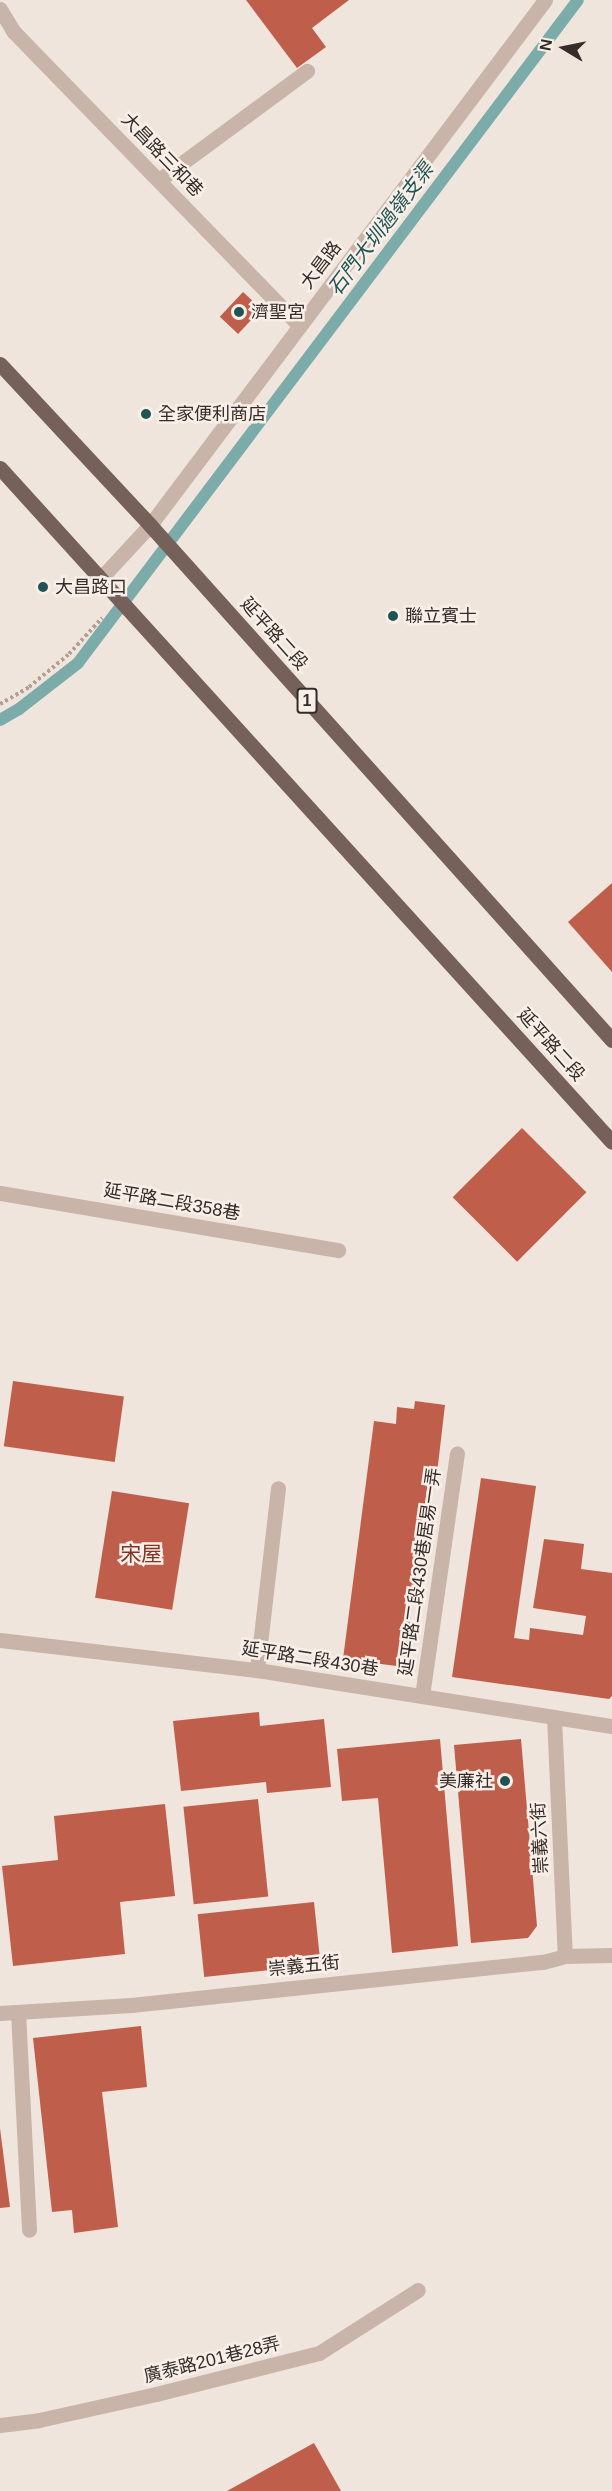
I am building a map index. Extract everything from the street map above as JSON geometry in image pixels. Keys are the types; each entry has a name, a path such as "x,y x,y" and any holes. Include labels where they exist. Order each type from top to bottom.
{"main road":[{"name":"延平路二段","path":"0,364 150,525 612,1040"},
{"name":"延平路二段","path":"0,468 612,1142"}],"street":[{"name":"大昌路","path":"101,578 150,525 545,0"},
{"name":"大昌路三和巷","path":"0,9 13,31 299,326"},
{"path":"159,180 308,71"},
{"name":"延平路二段358巷","path":"0,1193 338,1250"},
{"name":"延平路二段430巷居易一弄","path":"422,1696 457,1454"},
{"path":"256,1670 278,1488"},
{"name":"延平路二段430巷","path":"0,1640 256,1670 554,1717 610,1722"},
{"name":"崇義六街","path":"554,1717 565,1956"},
{"name":"崇義五街","path":"0,2013 143,2004 543,1962 565,1956 612,1955"},
{"path":"18,2012 29,2230"},
{"name":"廣泰路201巷28弄","path":"0,2425 39,2420 156,2394 319,2353 418,2290"}],"path":[{"path":"0,704 29,687 69,654 119,598"}],"building":[{"path":"246,0 349,0 312,28 326,47 297,68"},
{"name":"濟聖宮","path":"243,292 261,309 238,334 220,317"},
{"path":"612,883 612,972 568,922"},
{"path":"522,1128 586,1192 517,1262 453,1197"},
{"path":"13,1381 124,1397 115,1462 4,1446"},
{"path":"415,1401 445,1405 436,1482 428,1481 404,1667 343,1659 374,1421 396,1424 397,1407 414,1409"},
{"path":"481,1478 536,1486 514,1638 529,1640 530,1628 583,1635 586,1616 533,1608 544,1539 584,1544 581,1569 612,1573 612,1696 609,1699 452,1677"},
{"path":"112,1491 189,1503 172,1610 95,1598"},
{"path":"259,1712 260,1726 324,1719 331,1787 267,1793 266,1782 181,1791 173,1721"},
{"path":"440,1739 458,1946 392,1953 378,1798 342,1801 337,1749"},
{"path":"521,1739 537,1926 528,1938 471,1943 454,1745"},
{"path":"258,1799 268,1896 194,1904 183,1807"},
{"path":"165,1804 175,1896 120,1902 125,1954 13,1966 2,1866 58,1860 54,1816"},
{"path":"314,1902 321,1965 204,1977 198,1914"},
{"path":"141,2026 147,2087 102,2092 118,2227 74,2233 72,2210 52,2212 33,2038"},
{"path":"0,2128 10,2207 0,2208"},
{"path":"314,2443 341,2491 227,2491"}],"waterway":[{"name":"石門大圳過嶺支渠","path":"0,720 19,709 78,663 578,0"}],"place":[{"name":"濟聖宮","path":"239,312"},
{"name":"全家便利商店","path":"146,414"},
{"name":"大昌路口","path":"43,587"},
{"name":"聯立賓士","path":"393,616"},
{"name":"美廉社","path":"505,1781"}],"district":[{"name":"宋屋","path":"141,1554"}]}
